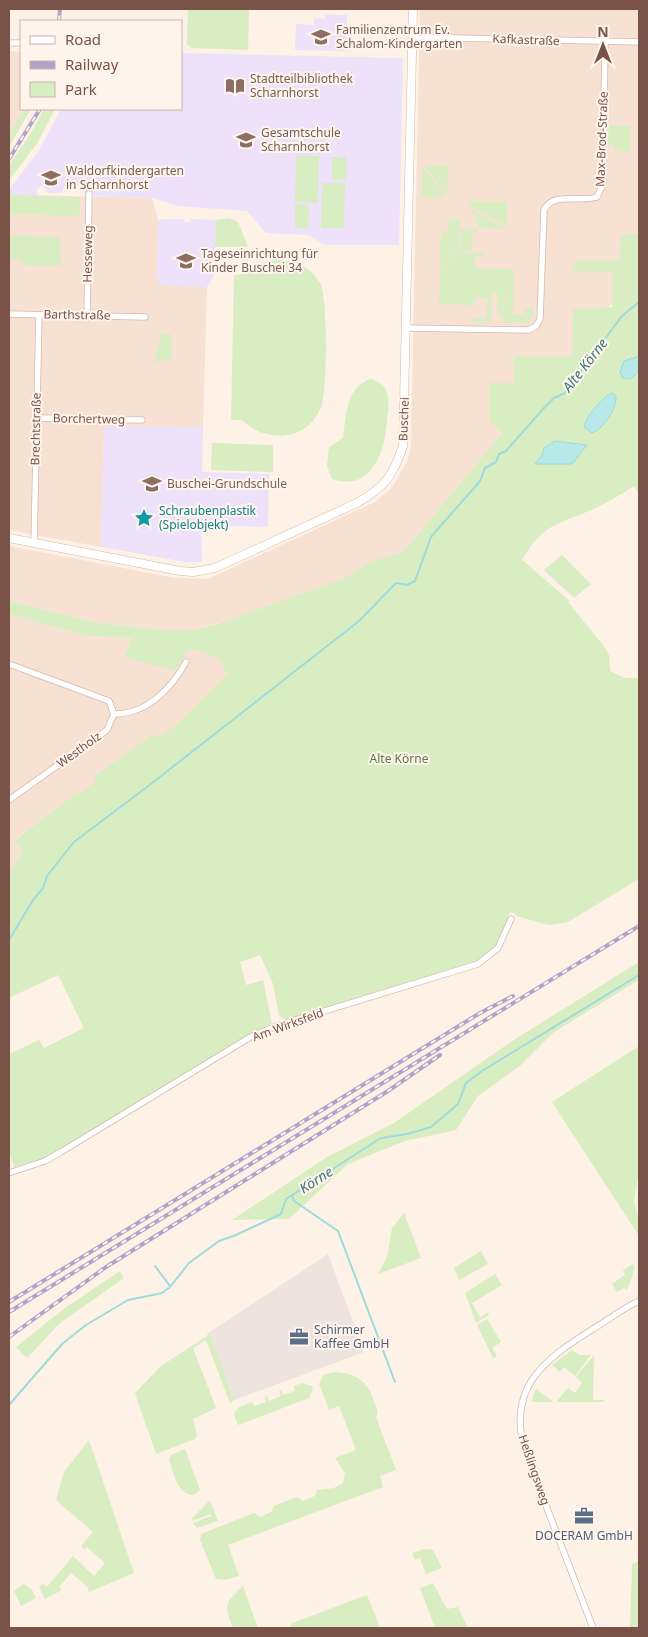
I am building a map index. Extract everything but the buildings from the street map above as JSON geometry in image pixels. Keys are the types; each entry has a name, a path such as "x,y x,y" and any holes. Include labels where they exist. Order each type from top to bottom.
{"street":[{"name":"Buschei","path":"9,538 180,571 200,571 215,568 357,504 375,493 389,479 396,468 403,446 413,9"},
{"name":"Kafkastraße","path":"412,37 639,42"},
{"name":"Max-Brod-Straße","path":"405,328 529,330 536,326 540,319 544,210 550,201 556,199 589,199 596,196 603,184 605,42"},
{"name":"Hesseweg","path":"87,315 89,194"},
{"name":"Barthstraße","path":"9,314 145,317"},
{"name":"Brechtstraße","path":"34,543 39,315"},
{"name":"Borchertweg","path":"36,418 142,420"},
{"path":"9,664 109,702 114,714 127,714 141,709 176,681 186,662"},
{"name":"Westholz","path":"9,800 107,730 114,714"},
{"name":"Am Wirksfeld","path":"9,1173 45,1161 61,1152 252,1036 279,1025 478,964 498,948 511,919"},
{"name":"Heßlingsweg","path":"593,1628 525,1451 521,1434 521,1408 532,1378 546,1361 566,1346 639,1301"}],"shaded area":[{"path":"420,9 639,9 639,281 599,315 570,365 502,433 403,552 376,561 345,580 234,619 193,630 162,630 93,622 9,601 9,546 175,578 208,579 375,502 391,489 407,462 411,447"},
{"name":"Familienzentrum Ev. Schalom-Kindergarten","path":"325,14 347,15 346,51 295,50 296,24 314,25 314,18 325,19"},
{"path":"9,51 20,52 20,110 23,110 9,134"},
{"name":"Gesamtschule Scharnhorst","path":"182,53 403,58 399,245 325,245 308,235 266,233 247,211 177,206 153,198 85,196 82,185 65,184 62,193 48,193 42,186 38,188 36,196 13,195 9,190 40,149 60,110 182,110"},
{"path":"13,195 152,198 158,220 157,285 207,287 203,427 104,426 101,547 9,530 9,198"},
{"name":"Tageseinrichtung für Kinder Buschei 34","path":"184,219 184,222 190,222 191,219 216,220 214,274 207,287 157,285 158,220"},
{"name":"Buschei-Grundschule","path":"104,426 203,427 202,472 269,474 268,527 219,526 219,521 201,521 202,562 185,562 101,547"},
{"path":"9,614 86,636 132,638 124,657 188,650 219,652 228,672 202,706 128,762 15,839 23,854 9,880"},
{"path":"328,1254 364,1352 232,1401 207,1334"}],"green space":[{"path":"188,9 249,9 248,50 191,48 187,44"},
{"path":"23,110 30,110 9,147 9,134"},
{"path":"43,110 54,110 38,142 9,180 9,165 30,135"},
{"path":"609,125 631,126 629,151 614,151 614,145 608,145"},
{"path":"296,156 319,156 318,203 295,202"},
{"path":"332,157 346,157 346,180 332,180"},
{"path":"424,165 448,166 447,195"},
{"path":"422,166 447,197 422,197"},
{"path":"322,183 345,183 344,228 321,228"},
{"path":"9,190 14,195 80,197 79,216 9,214"},
{"path":"468,201 507,202 507,227 470,206"},
{"path":"295,204 309,205 308,229 295,228"},
{"path":"471,209 506,229 480,228"},
{"path":"229,218 238,222 248,247 215,247 216,220"},
{"path":"449,219 460,220 459,251 456,251 445,266 444,286 446,266 457,252 484,253 483,256 475,256 475,268 514,269 513,314 525,315 525,307 534,307 533,315 529,322 499,323 504,322 504,318 499,317 508,297 508,280 507,297 497,318 498,293 492,293 491,323 473,322 473,318 486,318 488,298 475,298 475,305 439,304 441,232 448,232"},
{"path":"461,229 478,229 478,232 472,232 472,251 461,251"},
{"name":"Alte Körne","path":"621,234 639,234 639,495 634,486 589,511 550,528 536,540 522,560 570,601 568,602 606,649 609,655 610,671 625,678 639,678 639,879 568,922 549,925 516,916 516,914 510,912 498,945 477,961 285,1020 279,1015 273,984 260,955 240,962 246,985 263,980 272,1024 228,1047 51,1156 14,1167 9,1150 9,1054 39,1040 44,1048 84,1028 58,975 11,997 9,1005 9,875 22,852 15,840 76,794 79,795 96,781 94,776 154,734 157,738 178,724 227,674 219,658 199,651 188,650 175,671 124,657 132,638 86,636 9,614 9,601 93,622 162,630 193,630 218,624 345,578 373,561 403,552 502,433 489,420 489,383 514,383 514,356 572,356 573,309 612,307 612,272 572,271 575,261 619,260"},
{"path":"9,235 60,237 61,266 23,265 22,260 9,259"},
{"path":"275,259 288,261 306,268 320,283 323,291 326,342 324,395 316,416 308,426 298,432 275,436 252,428 242,420 231,420 234,275 245,273"},
{"path":"161,333 171,334 171,361 163,359 154,363"},
{"path":"371,379 383,386 388,397 386,432 379,456 374,466 366,475 357,480 346,482 332,479 327,466 329,447 343,438 352,395 357,388"},
{"path":"212,443 273,445 273,472 211,470"},
{"path":"562,555 591,584 574,598 544,570"},
{"path":"639,962 639,980 554,1032 521,1065 478,1096 456,1130 405,1141 348,1164 289,1219 232,1220 327,1157 394,1123 512,1041"},
{"path":"639,1046 639,1171 634,1201 639,1221 639,1236 552,1102"},
{"path":"404,1213 421,1258 378,1274 387,1257 392,1228"},
{"path":"481,1251 488,1264 459,1280 454,1268"},
{"path":"633,1264 635,1268 627,1290 624,1288 617,1292 612,1284 625,1275 623,1270"},
{"path":"120,1271 124,1278 60,1323 27,1358 16,1347 65,1308"},
{"path":"495,1274 502,1285 472,1303 480,1317 488,1312 489,1315 476,1323 465,1293"},
{"path":"487,1319 501,1342 492,1348 497,1356 493,1358 477,1325"},
{"path":"210,1334 234,1400 230,1403 206,1340 193,1348 216,1408 193,1419 197,1435 195,1439 156,1454 135,1393 161,1366"},
{"path":"572,1350 579,1355 591,1355 575,1376 564,1367 560,1372 552,1365"},
{"path":"594,1355 593,1400 604,1400 604,1402 556,1402 568,1388 575,1393 582,1383 576,1377"},
{"path":"335,1372 355,1376 368,1388 377,1409 376,1417 396,1470 380,1476 383,1487 228,1545 239,1576 225,1580 216,1579 200,1540 201,1534 254,1513 260,1517 271,1512 274,1506 297,1497 303,1501 315,1496 317,1490 334,1488 343,1483 345,1473 335,1458 356,1450 339,1406 329,1410 319,1384 323,1375"},
{"path":"302,1383 312,1386 313,1389 309,1398 238,1425 234,1414 238,1408 252,1402 254,1406 266,1402 265,1397 267,1396 269,1401 281,1396 279,1391 281,1390 283,1395 295,1391 294,1386"},
{"path":"536,1389 554,1402 531,1402"},
{"path":"89,1440 134,1573 89,1592 87,1586 71,1573 59,1587 62,1590 45,1599 39,1586 43,1584 47,1587 73,1556 94,1576 105,1563 87,1547 85,1550 81,1546 93,1532 56,1500 64,1472"},
{"path":"185,1449 200,1490 194,1495 188,1494 180,1487 169,1460 171,1455"},
{"path":"210,1500 218,1521 197,1528 193,1523 211,1516 211,1514 192,1521 192,1518"},
{"path":"424,1549 433,1550 442,1568 426,1574 420,1558 415,1560 412,1553"},
{"path":"639,1561 639,1628 630,1628 632,1564"},
{"path":"433,1583 447,1609 458,1607 468,1628 435,1628 420,1588"},
{"path":"24,1584 32,1590 36,1598 21,1606 14,1591"},
{"path":"243,1586 258,1628 233,1628 230,1620 227,1609 229,1601"},
{"path":"367,1595 380,1628 292,1628 290,1624"}],"water":[{"path":"639,356 639,371 631,379 623,378 620,372 624,361"},
{"path":"612,393 616,396 616,401 612,412 601,427 592,433 584,427 585,423 600,403"},
{"path":"555,441 587,445 572,464 535,464 542,455 544,448"}],"waterway":[{"name":"Alte Körne","path":"9,940 33,900 43,888 47,876 74,842 359,621 396,583 407,585 415,581 431,537 480,481 485,468 496,462 499,454 506,451 554,398 565,393 586,365 589,356 596,351 622,316 639,302"},
{"name":"Körne","path":"9,1405 62,1344 86,1325 128,1300 162,1293 170,1287 189,1263 219,1241 281,1214 286,1199 381,1138 407,1134 431,1127 458,1104 466,1083 482,1071 639,975"},
{"path":"292,1196 294,1201 338,1231 395,1382"},
{"path":"155,1266 170,1286"}],"railway":[{"path":"59,20 60,9"},
{"path":"9,159 39,110"},
{"path":"9,1312 639,926"},
{"path":"9,1302 480,1013 513,996"},
{"path":"9,1337 106,1267 388,1091 440,1055"}],"place":[{"name":"Familienzentrum Ev. Schalom-Kindergarten","path":"321,37"},
{"name":"Stadtteilbibliothek Scharnhorst","path":"235,86"},
{"name":"Gesamtschule Scharnhorst","path":"246,140"},
{"name":"Waldorfkindergarten in Scharnhorst","path":"51,178"},
{"name":"Tageseinrichtung für Kinder Buschei 34","path":"186,261"},
{"name":"Buschei-Grundschule","path":"152,484"},
{"name":"Schraubenplastik (Spielobjekt)","path":"144,518"},
{"name":"Schirmer Kaffee GmbH","path":"299,1337"},
{"name":"DOCERAM GmbH","path":"584,1516"}]}
